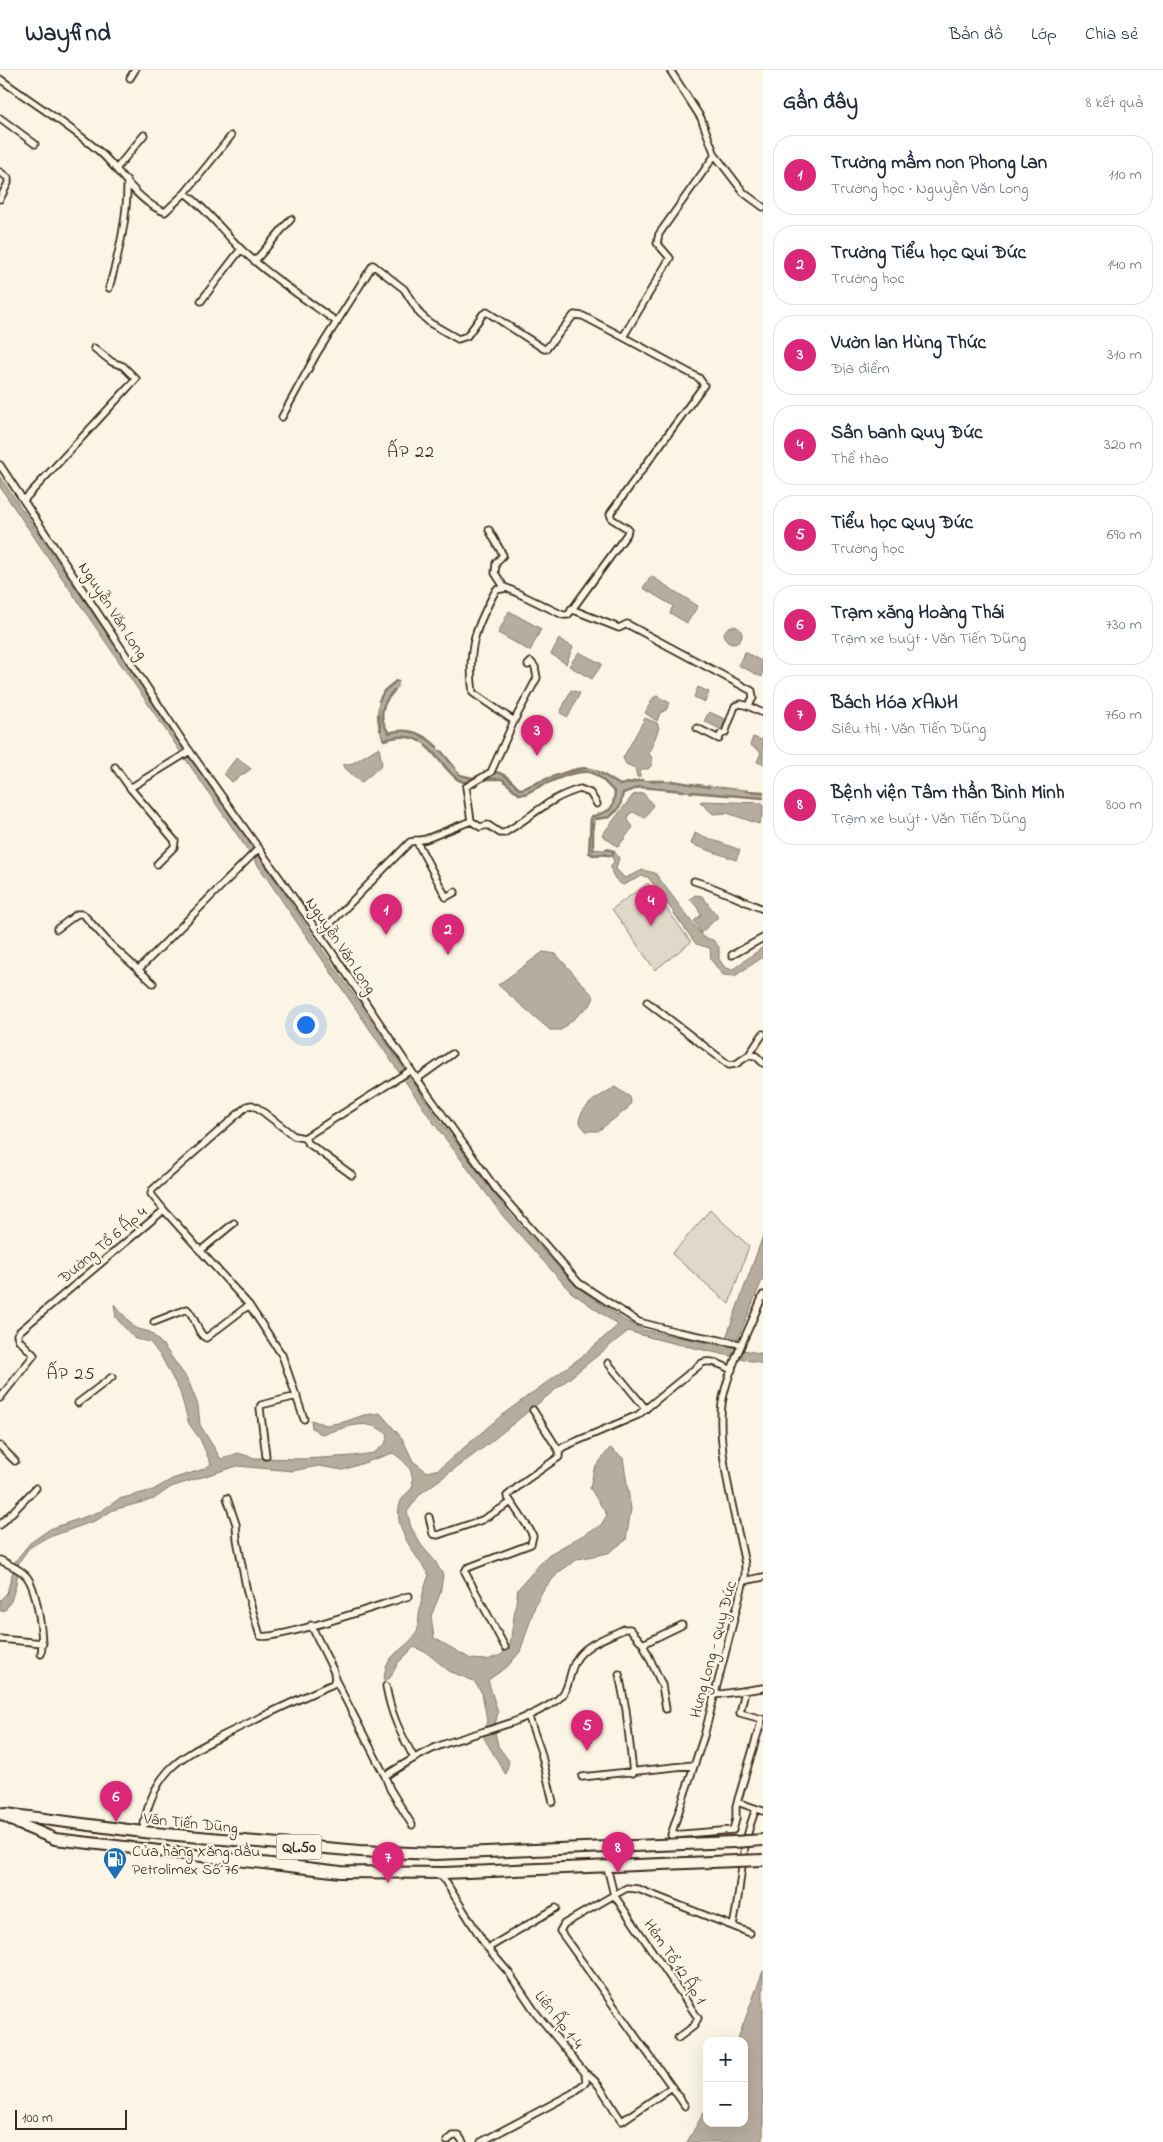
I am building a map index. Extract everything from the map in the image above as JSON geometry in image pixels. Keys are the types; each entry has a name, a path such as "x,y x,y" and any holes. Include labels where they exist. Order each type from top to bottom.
{"highway":[{"name":"Văn Tiến Dũng","path":"0,1813 143,1832 254,1843 360,1851 436,1854 763,1840"},
{"name":"Văn Tiến Dũng","path":"0,1813 19,1824 55,1839 341,1872 440,1873 763,1860"}],"street":[{"path":"130,78 135,70"},
{"path":"670,70 701,118 715,155 744,193 763,207"},
{"path":"0,79 78,135 116,169 144,200 165,212 185,193 231,136"},
{"path":"0,118 35,144"},
{"path":"116,169 144,135"},
{"path":"623,337 670,258 658,244 660,234 715,155"},
{"path":"0,172 8,178 8,183 0,199"},
{"path":"109,288 117,260 126,205 126,180"},
{"path":"185,193 199,203 241,249 271,275 337,322"},
{"path":"255,261 291,219"},
{"path":"201,301 241,249"},
{"path":"282,417 317,353 373,265 407,292 420,314 430,323 458,339 467,336 483,314 487,312 546,349 574,315 583,316 699,378 704,386 610,514 612,519 626,528 627,534 568,615 563,615 504,587 494,573 496,563 503,555 488,530"},
{"path":"24,500 136,379 123,366 112,362 94,348"},
{"name":"Nguyễn Văn Long","path":"0,465 190,751 320,934 417,1079 496,1189 579,1283 639,1322 740,1346"},
{"path":"504,587 496,590 480,618 471,648 470,670 472,693 514,721"},
{"path":"572,609 619,628 627,624 752,691 753,698 748,706"},
{"path":"528,665 531,662 536,667 537,678 514,721 491,772 471,783 465,790 470,821 480,827 488,825 500,833 504,832 565,793 580,789 590,793 597,804"},
{"path":"697,728 719,739 721,734 725,733 735,706 741,704 748,706 763,714"},
{"path":"130,788 190,751"},
{"path":"115,767 175,842 174,847 156,864"},
{"path":"320,934 410,842 426,839 470,821"},
{"path":"416,840 446,897 455,892"},
{"path":"139,969 259,848"},
{"path":"694,881 718,888 733,897 763,908"},
{"path":"57,930 77,914 84,914 110,944 153,983"},
{"path":"732,955 763,938"},
{"path":"647,1002 729,1065 736,1064 749,1055 763,1034"},
{"path":"417,1079 452,1054"},
{"path":"749,1055 756,1056 763,1063"},
{"path":"352,1175 308,1143 304,1138 411,1070"},
{"name":"Đường Tổ 6 Ấp 4","path":"0,1398 34,1355 19,1340 17,1335 20,1331 164,1210 151,1194 153,1187 247,1106 252,1105 258,1108 294,1136 304,1138"},
{"path":"164,1210 249,1305 282,1355 304,1419"},
{"path":"200,1251 234,1223"},
{"name":"Hưng Long - Quy Đức","path":"737,1802 733,1830 671,1835 704,1736 744,1581 745,1564 725,1464 721,1424 723,1399 732,1370 740,1346 762,1298"},
{"path":"154,1322 187,1309 194,1317 203,1338 206,1338 249,1305"},
{"path":"559,1451 569,1444 638,1415 702,1363 707,1361 715,1362 732,1370"},
{"path":"608,1363 646,1409"},
{"path":"78,1403 112,1376"},
{"path":"266,1456 261,1405 297,1396"},
{"path":"505,1647 465,1572 467,1568 531,1544 533,1536 530,1530 507,1496 526,1480 559,1458 559,1451 533,1410"},
{"path":"0,1446 15,1461"},
{"path":"0,1525 36,1488"},
{"path":"227,1498 236,1524 247,1592 259,1635 266,1637 409,1596"},
{"path":"429,1517 434,1534 438,1535 482,1520 510,1503"},
{"path":"0,1560 27,1577 42,1626 43,1643 41,1654"},
{"path":"744,1581 763,1577"},
{"path":"311,1625 334,1672 335,1679 390,1789 412,1824"},
{"path":"643,1644 682,1625"},
{"path":"385,1776 414,1758 440,1746 500,1728 558,1700 567,1689 575,1661 588,1647 624,1628 630,1629 643,1644 662,1685 666,1709"},
{"path":"0,1639 43,1643"},
{"path":"619,1674 626,1710 633,1773"},
{"path":"143,1832 145,1815 158,1786 169,1770 178,1762 220,1738 333,1684 335,1679"},
{"path":"386,1686 389,1706 398,1730 414,1758"},
{"path":"714,1695 763,1688"},
{"path":"744,1691 740,1713 762,1719 737,1802 763,1811"},
{"path":"528,1715 541,1752 553,1802"},
{"path":"756,1744 763,1747"},
{"path":"582,1777 633,1773 693,1765"},
{"path":"733,1926 739,1898 744,1850 749,1827 756,1809"},
{"path":"607,1867 614,1895"},
{"name":"Liên Ấp 1-4","path":"440,1873 488,1948 536,2013 585,2073 586,2082 573,2093 481,2142"},
{"path":"685,2106 560,1931 564,1924 627,1888 633,1888 750,1933"},
{"name":"Hẻm Tổ 12 Ấp 1","path":"614,1895 698,2018 694,2026 678,2038"},
{"path":"488,1948 556,1908"},
{"path":"585,2073 596,2082 622,2121 672,2087"},
{"path":"447,2141 453,2136 459,2136 463,2142"}],"shaded area":[{"path":"0,477 439,1120 508,1212 576,1286 624,1320 644,1330 723,1346 763,1236 763,1278 734,1348 763,1354 763,1364 628,1331 483,1448 420,1494 407,1512 411,1527 421,1545 435,1561 443,1575 440,1594 431,1616 434,1638 471,1659 487,1660 501,1655 510,1644 518,1589 548,1555 601,1525 607,1515 590,1488 594,1469 610,1448 623,1458 631,1509 626,1540 608,1553 578,1559 559,1572 543,1590 535,1606 520,1652 507,1667 488,1680 498,1713 494,1728 498,1746 509,1761 506,1775 484,1738 487,1720 482,1693 474,1681 449,1671 427,1653 414,1647 398,1663 390,1678 384,1681 385,1671 391,1658 417,1632 421,1600 429,1575 406,1540 399,1520 401,1501 413,1486 413,1480 408,1466 393,1453 343,1470 319,1466 292,1471 237,1466 171,1487 154,1499 113,1510 97,1520 44,1539 29,1548 19,1562 16,1585 11,1601 5,1610 0,1611 0,1600 7,1593 16,1560 30,1543 50,1529 101,1511 119,1499 153,1490 172,1479 204,1469 211,1464 200,1439 189,1424 180,1392 162,1358 150,1342 135,1339 116,1318 114,1304 135,1328 150,1332 163,1345 188,1380 198,1405 200,1425 221,1459 238,1453 255,1458 304,1459 374,1453 385,1444 388,1435 380,1429 372,1426 356,1425 321,1434 312,1428 311,1420 326,1425 344,1422 364,1415 380,1413 402,1438 413,1461 427,1472 439,1469 502,1415 584,1355 618,1325 571,1292 503,1216 433,1122 0,487"},
{"path":"651,576 698,606 687,623 670,613 673,606 643,588"},
{"path":"509,611 541,629 530,651 498,633"},
{"path":"729,626 737,626 742,631 740,642 729,644 724,639 724,631"},
{"path":"559,639 573,647 566,664 551,654"},
{"path":"579,652 602,664 592,679 569,666"},
{"path":"745,652 763,662 762,677 738,665"},
{"path":"399,681 397,688 382,709 383,724 389,733 408,732 424,738 438,749 458,773 465,777 478,777 495,771 509,778 519,789 572,769 586,768 600,772 620,785 639,780 763,792 763,798 640,787 623,793 618,811 610,817 594,820 593,849 614,851 619,858 616,869 625,878 643,870 655,873 703,937 713,940 719,947 719,959 725,968 733,969 763,947 763,957 735,976 723,975 711,960 710,948 696,944 648,877 642,876 623,885 614,877 611,868 614,862 612,856 589,854 591,817 606,812 611,808 615,792 593,773 578,772 549,782 525,794 519,794 501,779 496,778 470,783 457,780 434,752 420,742 404,737 384,740 378,724 378,706 385,690"},
{"path":"698,687 709,692 705,702 694,697"},
{"path":"571,690 580,693 568,717 560,713"},
{"path":"657,696 670,703 666,710 660,713 657,721 645,713 653,698"},
{"path":"709,712 725,719 722,730 704,721"},
{"path":"645,718 657,723 659,728 649,753 652,765 648,769 643,769 640,772 640,777 637,777 635,768 626,764 623,758"},
{"path":"753,737 762,740 763,738 763,764 757,762 761,752 750,745"},
{"path":"379,747 382,765 361,783 342,765 353,763"},
{"path":"237,757 251,769 232,782 224,774"},
{"path":"643,793 653,805 645,818 633,812 629,814 628,820 633,827 618,847 602,835 633,795"},
{"path":"700,802 763,803 763,813 759,824 727,813 713,814"},
{"path":"695,833 740,850 736,860 691,844"},
{"path":"648,883 691,942 655,970 612,909"},
{"path":"695,895 702,896 718,917 701,933 694,921 701,915 690,899"},
{"path":"543,952 556,954 594,997 591,1004 561,1030 550,1030 498,985"},
{"path":"615,1087 630,1097 631,1103 627,1109 598,1131 586,1131 579,1122 584,1110 592,1101"},
{"path":"710,1210 749,1246 729,1304 672,1254"},
{"path":"763,1971 763,2142 687,2142 703,2114 703,2127 748,2127 748,2037 738,2037"}],"waterway":[{"path":"379,701 384,691 396,681"},
{"path":"394,690 386,700 382,710 383,721 389,733 409,731 427,738 437,747"},
{"path":"378,714 381,730"},
{"path":"383,738 384,740 407,737 420,741"},
{"path":"426,746 452,774 458,779 470,783"},
{"path":"441,751 455,768"},
{"path":"491,773 503,774 519,789 560,774 587,768"},
{"path":"485,779 502,779 519,794 525,794 549,782 569,775 586,772 593,773 615,792 611,808 606,812 591,817 589,852 593,855 603,854 612,856 614,851 606,849"},
{"path":"599,772 620,785 642,780"},
{"path":"458,773 472,778 479,776"},
{"path":"650,781 664,781"},
{"path":"672,781 709,787"},
{"path":"595,819 610,817 620,806 623,793 640,787 684,791"},
{"path":"746,791 763,792"},
{"path":"690,792 763,798"},
{"path":"593,824 593,850"}],"place":[{"name":"Vườn lan Hùng Thức","path":"537,756"},
{"name":"Sân banh Quy Đức","path":"651,926"},
{"name":"Trường mầm non Phong Lan","path":"386,935"},
{"name":"Trường Tiểu học Qui Đức","path":"448,955"},
{"name":"Tiểu học Quy Đức","path":"587,1751"},
{"name":"Trạm xăng Hoàng Thái","path":"116,1822"},
{"name":"Bệnh viện Tâm thần Bình Minh","path":"618,1873"},
{"name":"Cửa hàng Xăng dầu Petrolimex Số 76","path":"115,1880"},
{"name":"Bách Hóa XANH","path":"388,1883"}],"district":[{"name":"ẤP 22","path":"411,451"},
{"name":"ẤP 25","path":"71,1373"}]}
